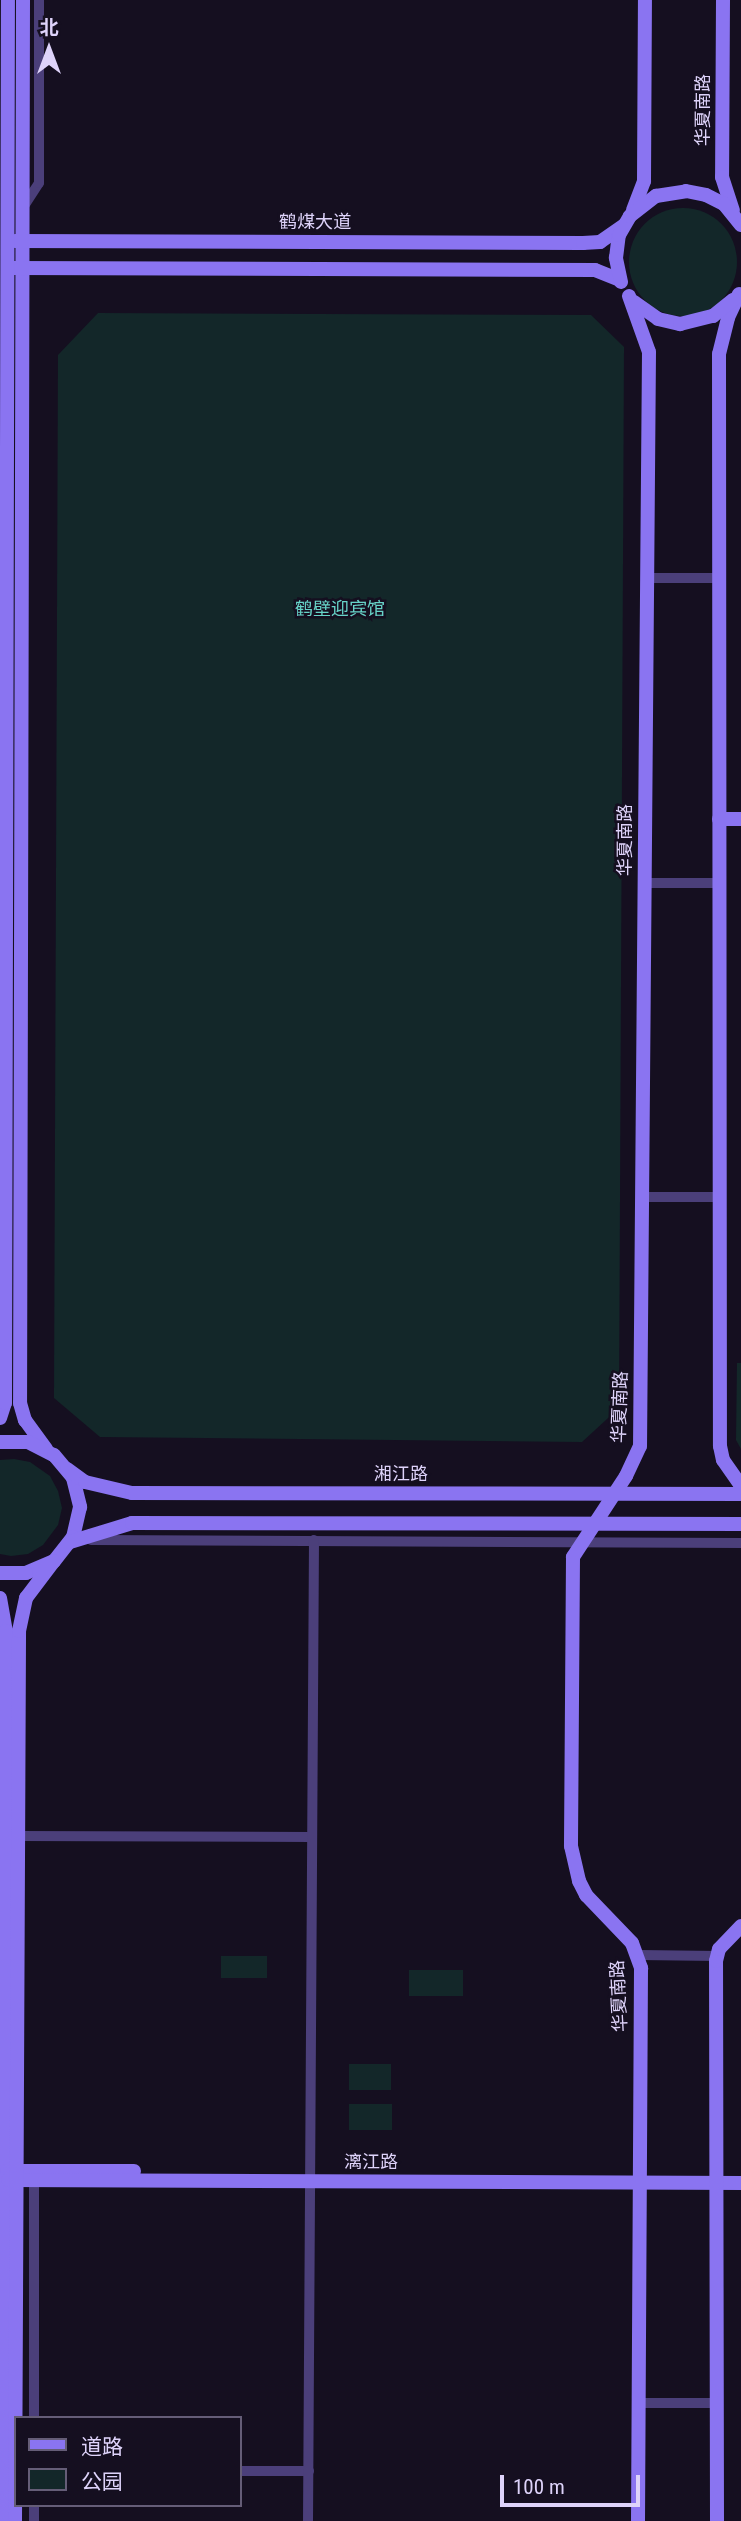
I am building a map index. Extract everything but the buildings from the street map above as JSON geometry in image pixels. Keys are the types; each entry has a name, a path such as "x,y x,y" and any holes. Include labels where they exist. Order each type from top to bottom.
{"main road":[{"path":"8,0 20,1404 25,1420 46,1449 67,1469 76,1487 80,1507 77,1527 70,1542 35,1583 21,1614 18,1836 7,2175 14,2478"},
{"path":"10,241 4,225 10,206 23,0"},
{"path":"645,0 644,181 640,198 627,220 616,258 620,280 629,296 648,314 680,324 713,316 740,291"},
{"name":"华夏南路","path":"723,0 722,177 739,221"},
{"name":"鹤煤大道","path":"10,241 600,242 656,196 686,191 715,199 739,221"},
{"path":"9,268 595,270 620,280"},
{"path":"0,1418 5,1404 3,286 9,268"},
{"path":"739,1480 723,1460 720,1446 719,354 728,318 740,291"},
{"name":"华夏南路","path":"629,296 649,352 640,1446 636,1458 580,1542 573,1557 573,1863 586,1895 632,1943 639,1955 638,2521"},
{"path":"719,814 741,810"},
{"path":"719,814 741,819"},
{"path":"0,1442 28,1442 46,1449"},
{"name":"湘江路","path":"67,1469 85,1482 132,1493 741,1494"},
{"path":"70,1542 132,1523 741,1524"},
{"path":"0,1573 26,1573 54,1560"},
{"path":"0,1598 6,1631 7,2175 2,2521"},
{"path":"717,2521 718,1956 724,1942 741,1926"},
{"name":"漓江路","path":"7,2175 716,2178 741,2174"},
{"name":"漓江路","path":"7,2175 34,2180 310,2176"},
{"name":"漓江路","path":"716,2178 741,2183"}],"street":[{"path":"10,206 39,183 39,0"},
{"path":"647,578 719,578"},
{"path":"644,883 719,883"},
{"path":"642,1197 720,1197"},
{"path":"70,1542 110,1539 741,1543"},
{"path":"308,2521 314,1540"},
{"path":"18,1836 312,1837"},
{"path":"639,1955 718,1956"},
{"path":"34,2180 34,2416"},
{"path":"639,2403 717,2403"},
{"path":"242,2471 309,2471"}],"green space":[{"path":"683,208 704,212 721,224 733,241 737,262 733,283 721,300 704,312 683,316 662,312 645,300 633,283 629,262 633,241 645,224 662,212"},
{"name":"鹤壁迎宾馆","path":"98,313 591,315 624,347 619,1408 582,1442 100,1437 54,1398 58,355"},
{"path":"737,1363 741,1363 741,1449 736,1440"},
{"path":"0,1460 30,1462 50,1476 58,1491 62,1508 58,1525 43,1545 28,1554 11,1556 0,1554"},
{"path":"221,1956 267,1956 267,1978 221,1978"},
{"path":"409,1970 463,1970 463,1996 409,1996"},
{"path":"349,2064 391,2064 391,2090 349,2090"},
{"path":"349,2104 392,2104 392,2130 349,2130"}]}
